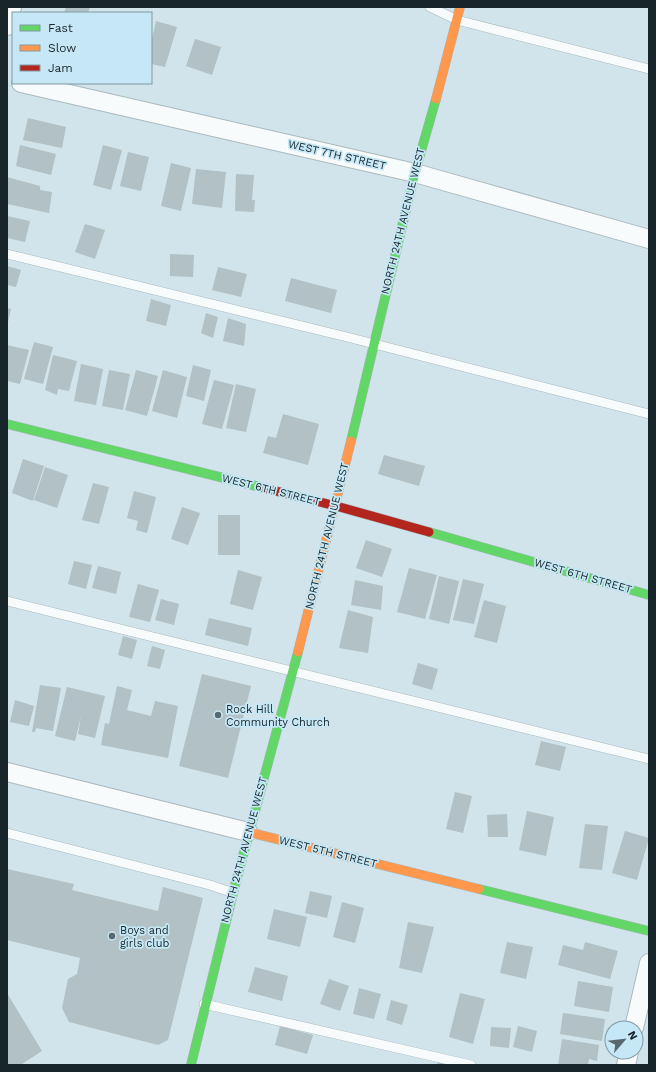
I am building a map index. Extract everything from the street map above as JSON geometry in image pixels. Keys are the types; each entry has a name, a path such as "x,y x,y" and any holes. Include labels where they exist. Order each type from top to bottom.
{"street":[{"path":"7,26 12,7"},
{"name":"NORTH 24TH AVENUE WEST","path":"191,1065 204,1004 248,832 293,672 336,506 373,344 415,173 460,7"},
{"name":"WEST 7TH STREET","path":"25,84 415,173 649,239"},
{"name":"WEST 6TH STREET","path":"7,424 336,506 649,595"},
{"name":"WEST 5TH STREET","path":"7,772 649,931"},
{"path":"636,1020 649,963"}],"lane":[{"path":"430,7 457,20 649,69"},
{"path":"7,254 649,414"},
{"path":"7,601 649,759"},
{"path":"7,833 210,885 233,893"},
{"path":"204,1004 471,1065"}],"building":[{"path":"66,7 90,7 88,12 64,12"},
{"path":"156,21 177,27 165,67 152,64 152,39"},
{"path":"195,39 221,47 212,75 186,66"},
{"path":"28,118 66,127 62,148 23,140"},
{"path":"20,145 56,154 51,175 16,166"},
{"path":"103,145 122,150 111,190 93,185"},
{"path":"128,152 149,157 141,191 120,186"},
{"path":"171,163 191,168 181,211 161,206"},
{"path":"196,169 226,172 222,208 192,204"},
{"path":"236,174 254,175 252,200 255,200 254,212 235,211"},
{"path":"7,177 40,186 40,190 52,192 49,213 7,204"},
{"path":"7,216 30,221 25,242 7,238"},
{"path":"85,224 105,230 95,259 75,252"},
{"path":"170,254 194,255 193,277 170,276"},
{"path":"7,266 21,270 16,287 7,285"},
{"path":"218,267 247,274 241,297 212,290"},
{"path":"291,278 337,290 331,313 285,301"},
{"path":"151,299 171,305 166,326 146,321"},
{"path":"7,308 11,309 8,322 7,322"},
{"path":"206,313 218,317 213,338 201,333"},
{"path":"228,318 246,324 244,346 223,341"},
{"path":"34,342 53,347 43,384 24,379"},
{"path":"7,345 29,350 20,384 7,381"},
{"path":"53,355 77,361 69,391 58,389 57,395 45,390"},
{"path":"81,364 103,369 96,405 74,401"},
{"path":"193,365 211,370 204,401 186,396"},
{"path":"109,370 130,374 123,410 102,406"},
{"path":"136,370 158,376 147,416 125,410"},
{"path":"163,370 187,377 177,418 152,411"},
{"path":"214,380 234,385 222,429 202,424"},
{"path":"236,384 256,389 246,432 226,428"},
{"path":"283,414 319,424 308,465 263,453 268,436 276,438"},
{"path":"384,455 425,466 419,486 378,474"},
{"path":"23,459 44,466 33,501 12,493"},
{"path":"45,467 68,475 57,508 34,500"},
{"path":"93,483 109,487 99,524 82,520"},
{"path":"134,491 156,497 147,533 136,530 138,521 127,518"},
{"path":"182,507 200,513 188,545 171,539"},
{"path":"218,515 240,515 240,555 218,555"},
{"path":"366,540 392,549 382,577 356,568"},
{"path":"74,561 92,565 86,589 68,584"},
{"path":"98,566 121,572 116,594 92,588"},
{"path":"409,568 437,575 425,619 397,612"},
{"path":"238,570 262,577 253,610 230,604"},
{"path":"439,576 459,581 449,624 429,619"},
{"path":"463,579 484,584 474,624 453,620"},
{"path":"355,580 383,586 381,610 351,605"},
{"path":"138,584 159,590 150,622 129,617"},
{"path":"161,599 179,604 174,625 155,620"},
{"path":"484,600 506,606 497,643 474,637"},
{"path":"348,610 373,617 368,653 339,648"},
{"path":"209,618 252,628 248,646 205,635"},
{"path":"123,636 137,640 132,659 118,655"},
{"path":"152,646 165,650 160,669 147,666"},
{"path":"418,663 438,669 432,690 412,684"},
{"name":"Rock Hill Community Church","path":"202,674 251,686 228,778 179,766"},
{"path":"40,685 61,688 53,731 36,728 35,732 32,732"},
{"path":"117,686 132,690 127,710 151,716 155,701 178,706 168,758 101,745 105,723 109,724"},
{"path":"67,687 105,696 95,738 78,734 81,716 75,741 55,736"},
{"path":"15,700 34,706 29,726 10,722"},
{"path":"541,741 566,747 560,771 535,765"},
{"path":"455,792 472,796 463,833 446,829"},
{"path":"527,811 554,817 546,856 519,850"},
{"path":"507,814 508,837 488,837 487,815"},
{"path":"585,824 608,826 602,870 579,868"},
{"path":"625,831 649,838 637,880 612,873"},
{"path":"7,869 74,884 72,890 158,911 163,887 203,898 168,1040 158,1045 69,1022 62,1008 68,979 77,974 80,958 7,940"},
{"path":"310,891 332,896 327,918 305,913"},
{"path":"342,902 364,908 355,943 333,937"},
{"path":"274,909 307,917 300,947 267,939"},
{"path":"408,922 434,927 422,973 399,968"},
{"path":"507,942 533,947 526,979 500,973"},
{"path":"585,942 618,951 610,979 558,965 563,945 583,950"},
{"path":"255,967 288,976 282,1001 248,992"},
{"path":"329,979 349,986 340,1011 320,1004"},
{"path":"578,981 613,987 609,1012 574,1006"},
{"path":"359,988 381,994 374,1019 353,1014"},
{"path":"7,993 42,1051 22,1064 23,1065 7,1065"},
{"path":"460,993 485,999 473,1044 449,1037"},
{"path":"391,1000 408,1005 402,1025 386,1020"},
{"path":"563,1013 605,1019 602,1041 560,1034"},
{"path":"280,1026 313,1035 307,1054 275,1045"},
{"path":"518,1026 537,1031 532,1052 513,1047"},
{"path":"491,1027 511,1028 509,1048 490,1046"},
{"path":"562,1039 599,1045 597,1061 589,1059 588,1065 558,1065"},
{"path":"438,1060 455,1065 437,1065"}],"traffic: fast":[{"path":"351,441 414,176 436,99"},
{"path":"7,424 264,488"},
{"path":"429,532 649,595"},
{"path":"191,1065 235,885 298,652"},
{"path":"479,889 649,931"}],"traffic: slow":[{"path":"436,99 460,7"},
{"path":"298,652 351,441"},
{"path":"248,832 479,889"}],"traffic: jam":[{"path":"264,488 429,532"}],"place":[{"name":"Rock Hill Community Church","path":"218,715"},
{"name":"Boys and girls club","path":"112,936"}]}
